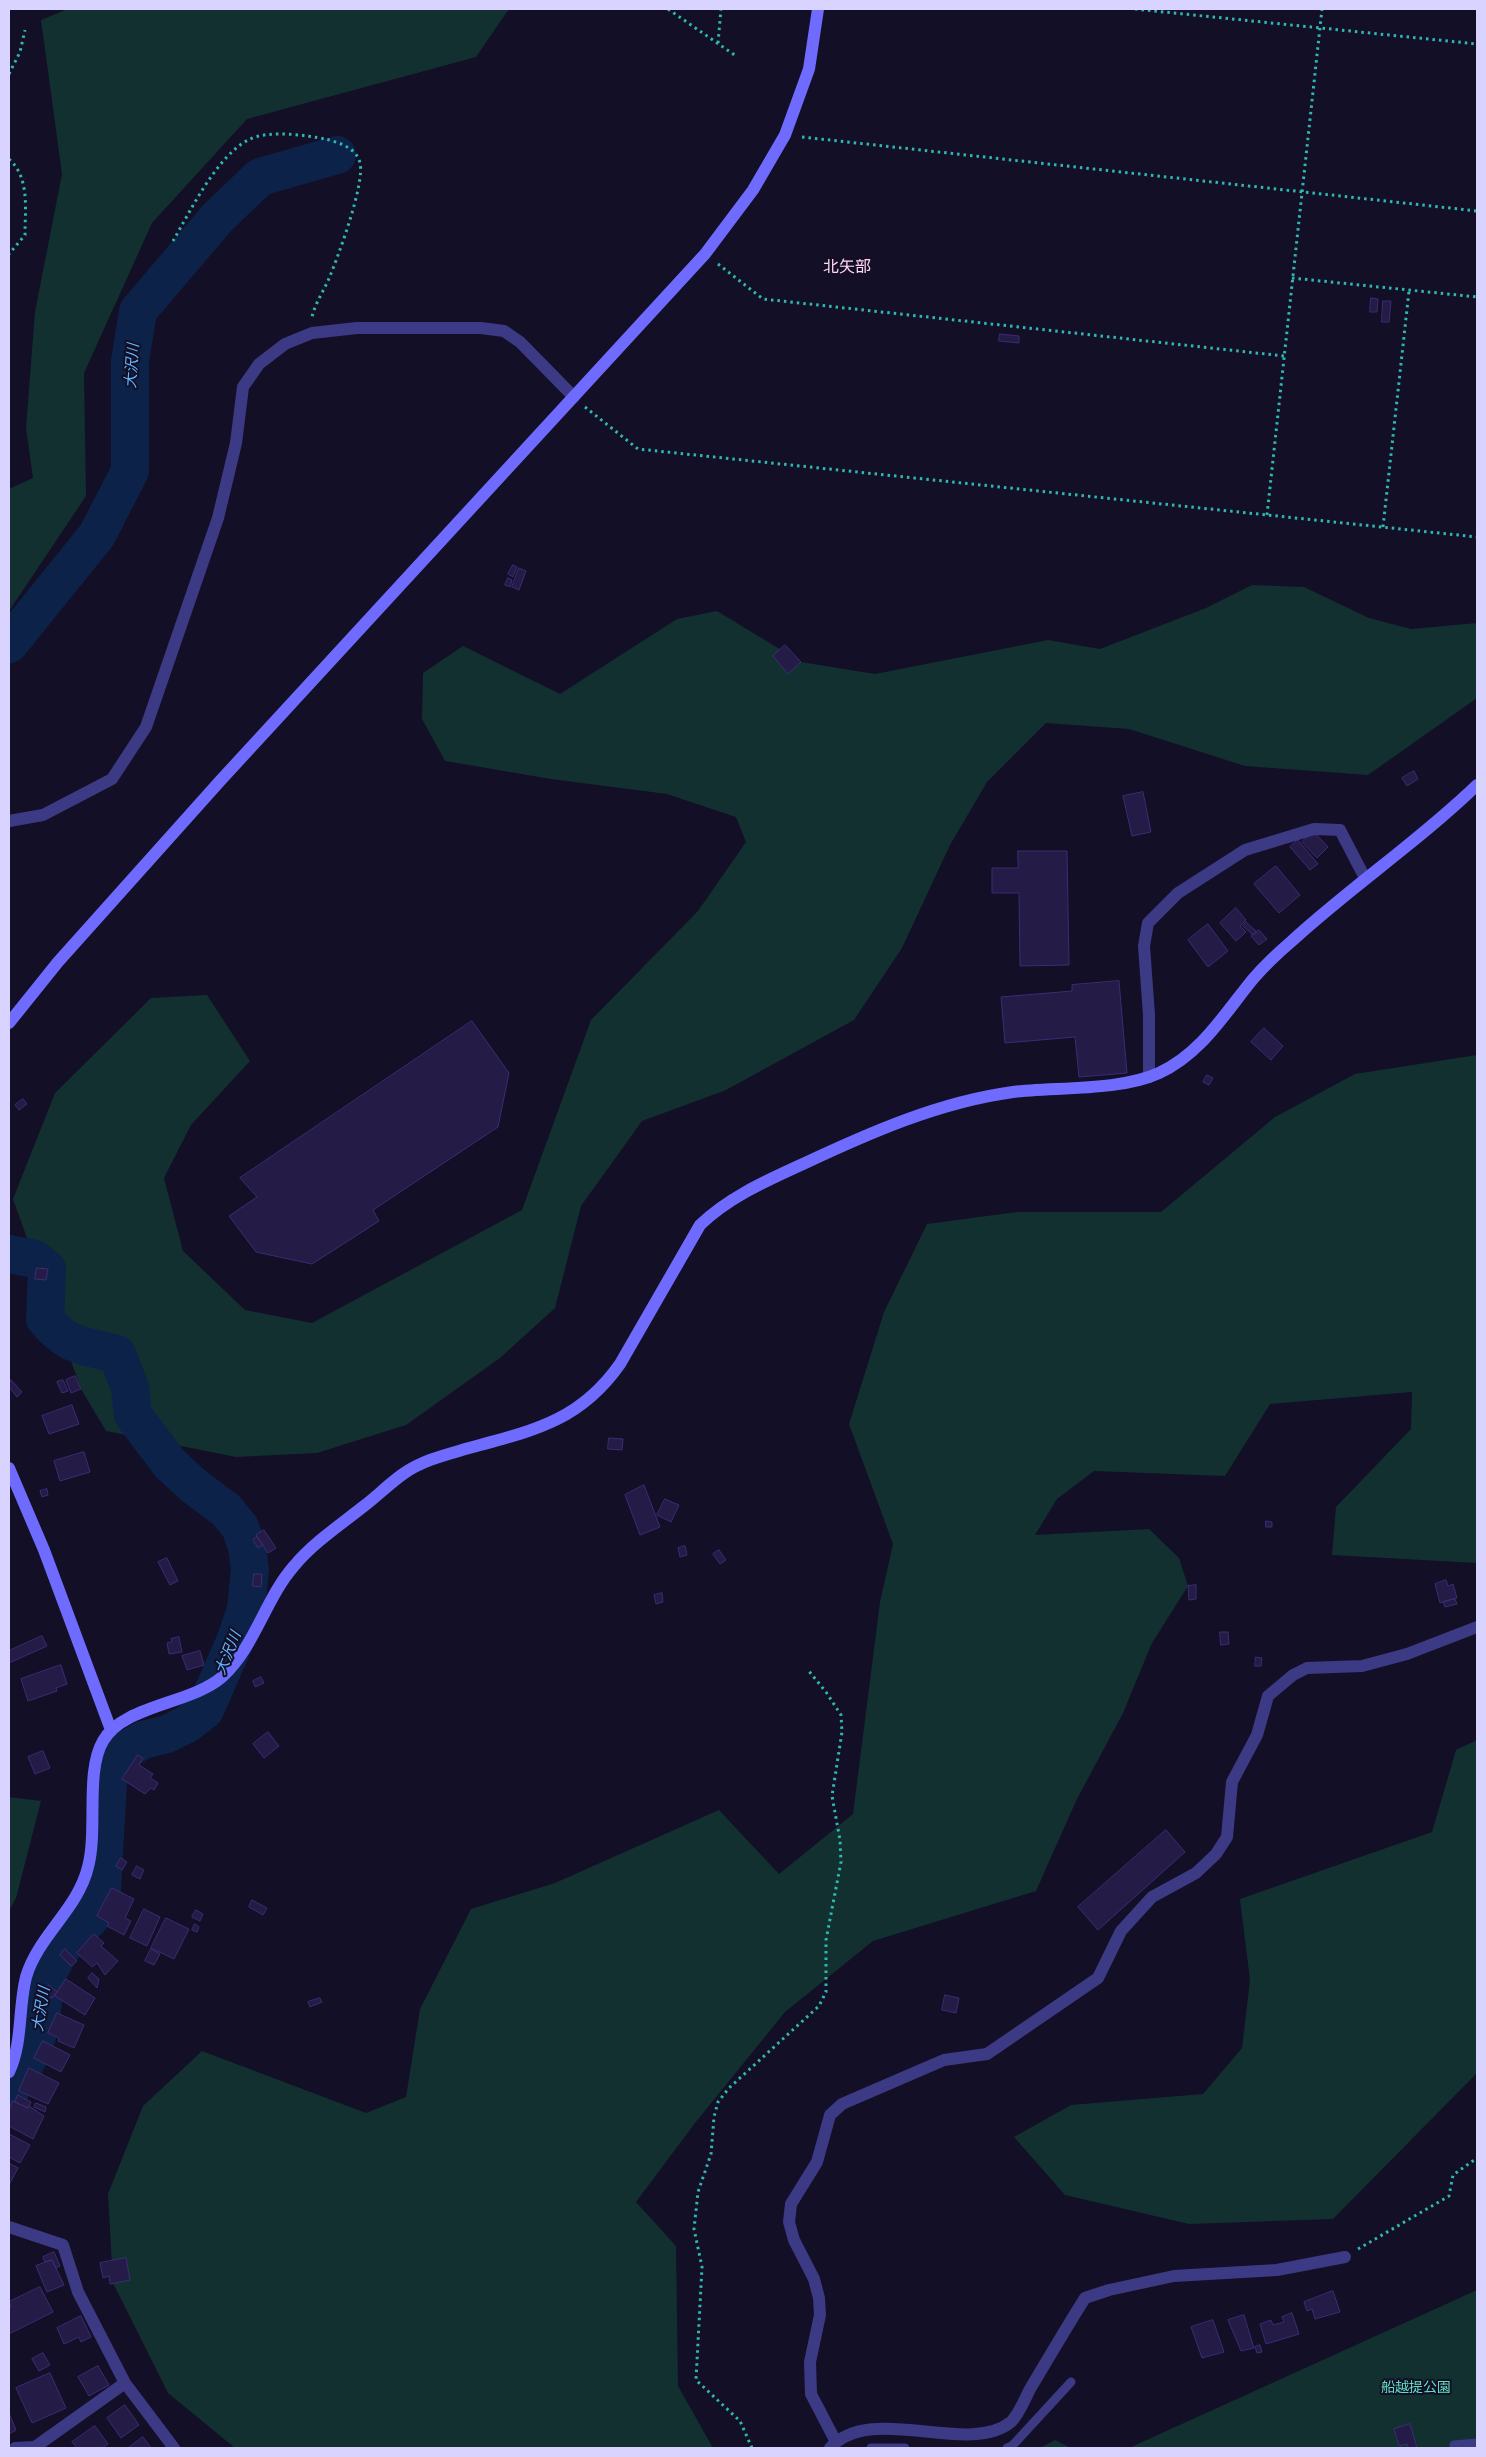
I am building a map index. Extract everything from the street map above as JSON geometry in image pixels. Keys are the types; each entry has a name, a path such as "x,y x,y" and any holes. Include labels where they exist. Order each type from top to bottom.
{"street":[{"path":"9,1023 58,962 220,781 705,254 752,190 785,135 808,68 818,9"},
{"path":"9,822 43,815 112,779 146,726 218,518 236,443 243,387 259,364 285,344 312,333 357,328 481,328 504,331 520,342 574,398"},
{"path":"9,2072 18,2045 26,1977 38,1950 80,1889 88,1868 93,1836 96,1759 102,1742 111,1730 135,1716 200,1690 221,1677 248,1642 293,1566 403,1474 424,1461 536,1429 586,1403 605,1385 620,1364 700,1225 716,1210 737,1196 853,1140 936,1109 1010,1092 1109,1084 1149,1077 1180,1061 1201,1044 1255,976 1293,940 1365,878 1447,814 1477,785"},
{"path":"1149,1077 1149,1015 1144,946 1148,923 1178,893 1245,850 1314,829 1340,830 1365,878"},
{"path":"9,1468 44,1550 111,1730"},
{"path":"1345,2256 1277,2270 1174,2276 1109,2290 1084,2298 1011,2421 989,2435 957,2436 865,2430 833,2445 811,2394 810,2362 820,2315 819,2298 814,2279 794,2240 789,2222 791,2204 817,2162 830,2115 842,2104 944,2060 987,2054 1098,1978 1121,1931 1152,1897 1196,1873 1216,1854 1227,1837 1232,1782 1257,1735 1268,1696 1293,1675 1307,1668 1362,1666 1408,1654 1477,1627"},
{"path":"9,2227 63,2245 78,2292 125,2382 174,2448"},
{"path":"15,2448 35,2447 125,2382"}],"lane":[{"path":"1007,2448 1012,2446 1071,2382"},
{"path":"1455,2448 1454,2445 1477,2443"},
{"path":"871,2448 905,2448"}],"path":[{"path":"668,9 736,56"},
{"path":"718,43 721,9"},
{"path":"1135,9 1477,44"},
{"path":"1267,514 1322,9"},
{"path":"9,74 20,52 25,30"},
{"path":"173,241 225,158 250,139 274,135 306,135 334,141 354,151 360,161 361,174 358,193 331,275 312,315 312,333"},
{"path":"785,135 1477,211"},
{"path":"9,159 18,167 25,191 25,235 9,254"},
{"path":"705,254 763,299 1284,356"},
{"path":"1292,278 1477,297"},
{"path":"1383,527 1409,291"},
{"path":"574,398 638,449 1477,537"},
{"path":"752,2448 740,2420 696,2380 702,2267 694,2229 698,2192 711,2154 714,2117 718,2102 728,2088 819,2006 826,1992 826,1940 841,1862 840,1840 832,1796 842,1732 841,1716 826,1692 808,1670"},
{"path":"1345,2256 1449,2196 1453,2175 1477,2158"}],"green space":[{"path":"68,9 509,9 476,57 247,119 152,223 84,373 86,496 9,611 9,489 33,478 26,428 35,312 62,174 41,20"},
{"path":"1252,585 1304,587 1369,618 1411,629 1477,623 1477,698 1368,775 1245,766 1129,729 1046,723 987,782 950,845 902,948 854,1020 726,1090 642,1121 581,1206 555,1308 500,1358 406,1425 317,1453 236,1457 106,1431 81,1389 13,1199 55,1093 151,998 207,995 250,1061 191,1125 164,1178 183,1251 245,1310 312,1323 522,1210 591,1020 698,911 746,842 736,817 667,794 551,779 445,761 422,719 423,673 463,646 560,694 677,619 717,611 801,662 875,674 1048,640 1100,649 1206,608"},
{"path":"1477,1055 1477,1563 1332,1555 1336,1507 1411,1429 1412,1392 1270,1404 1225,1476 1094,1471 1057,1499 1035,1535 1149,1529 1179,1558 1188,1586 1152,1643 1123,1713 1076,1801 1036,1891 873,1941 785,2012 695,2123 636,2202 676,2246 678,2386 713,2448 235,2448 168,2393 113,2283 108,2194 143,2106 202,2051 366,2113 406,2097 420,2009 471,1909 555,1883 719,1810 779,1874 853,1814 880,1602 893,1544 849,1424 884,1312 927,1224 1017,1212 1161,1212 1275,1117 1355,1074"},
{"path":"1477,1740 1477,2073 1333,2219 1189,2224 1065,2195 1014,2137 1071,2105 1203,2094 1242,2048 1250,1980 1240,1899 1432,1832 1456,1750"},
{"path":"9,1797 41,1801 16,1898 9,1911"},
{"name":"船越提公園","path":"1477,2290 1477,2448 1129,2448"},
{"path":"1055,2440 1071,2448 1040,2448"}],"building":[{"path":"1371,298 1378,299 1377,312 1370,312"},
{"path":"1383,301 1391,301 1389,322 1382,322"},
{"path":"1000,334 1019,336 1019,343 999,341"},
{"path":"513,565 517,567 513,577 508,574"},
{"path":"519,568 526,571 519,590 512,587"},
{"path":"508,578 512,580 510,587 505,585"},
{"path":"785,645 801,662 788,674 773,656"},
{"path":"1414,771 1418,779 1407,786 1402,778"},
{"path":"1143,792 1151,832 1132,836 1123,796"},
{"path":"1313,831 1328,847 1317,858 1302,842"},
{"path":"1298,840 1318,864 1310,870 1290,847"},
{"path":"1018,851 1067,851 1069,965 1020,966 1019,893 992,893 992,868 1018,868"},
{"path":"1276,866 1300,895 1279,913 1254,884"},
{"path":"1236,908 1246,920 1240,926 1246,932 1236,941 1220,923"},
{"path":"1246,922 1257,932 1253,935 1243,926"},
{"path":"1208,924 1228,951 1208,967 1188,940"},
{"path":"1259,930 1267,939 1259,945 1251,936"},
{"path":"1119,981 1127,1073 1079,1077 1075,1037 1005,1043 1001,997 1072,991 1072,985"},
{"path":"472,1021 509,1073 498,1127 373,1210 379,1221 312,1264 256,1252 229,1216 257,1197 240,1178"},
{"path":"1264,1028 1283,1046 1271,1060 1251,1042"},
{"path":"1207,1075 1213,1078 1209,1085 1203,1082"},
{"path":"23,1099 27,1104 19,1110 15,1105"},
{"path":"37,1268 48,1269 46,1280 35,1279"},
{"path":"75,1376 81,1389 71,1393 66,1380"},
{"path":"11,1380 22,1392 17,1397 9,1387"},
{"path":"63,1380 68,1391 62,1393 57,1382"},
{"path":"72,1405 79,1424 49,1434 42,1416"},
{"path":"609,1438 623,1439 622,1450 608,1449"},
{"path":"84,1452 90,1472 60,1481 54,1461"},
{"path":"644,1485 660,1527 640,1535 625,1495"},
{"path":"47,1489 48,1495 42,1497 40,1491"},
{"path":"665,1499 679,1505 671,1522 657,1515"},
{"path":"1266,1521 1272,1522 1272,1527 1266,1527"},
{"path":"264,1530 276,1548 268,1553 256,1535"},
{"path":"257,1537 263,1545 258,1548 253,1540"},
{"path":"685,1546 687,1555 680,1557 678,1548"},
{"path":"719,1550 726,1560 720,1564 713,1554"},
{"path":"167,1558 178,1581 170,1585 158,1562"},
{"path":"254,1574 262,1574 261,1587 253,1586"},
{"path":"1446,1580 1448,1586 1453,1584 1457,1598 1440,1603 1435,1584"},
{"path":"1196,1585 1196,1599 1189,1600 1188,1586"},
{"path":"662,1593 663,1602 656,1604 654,1595"},
{"path":"1455,1599 1457,1604 1445,1607 1443,1602"},
{"path":"1220,1632 1228,1632 1229,1644 1221,1645"},
{"path":"42,1636 47,1646 9,1663 9,1651"},
{"path":"179,1637 182,1652 169,1654 167,1643 172,1642 171,1639"},
{"path":"200,1651 204,1665 187,1670 182,1656"},
{"path":"1256,1657 1262,1658 1261,1666 1255,1666"},
{"path":"61,1665 67,1684 56,1688 57,1691 28,1701 21,1679"},
{"path":"261,1677 264,1683 255,1687 253,1681"},
{"path":"268,1732 279,1746 264,1758 253,1744"},
{"path":"43,1751 50,1768 35,1774 28,1757"},
{"path":"138,1755 143,1758 139,1765 153,1774 150,1778 158,1783 154,1790 151,1788 145,1794 122,1779"},
{"path":"1166,1830 1185,1852 1098,1930 1078,1907"},
{"path":"121,1858 127,1862 122,1870 116,1866"},
{"path":"137,1866 144,1870 140,1879 132,1875"},
{"path":"112,1888 134,1899 125,1918 131,1921 124,1935 107,1926 109,1923 97,1916"},
{"path":"252,1900 267,1908 263,1915 249,1907"},
{"path":"144,1909 160,1917 147,1946 130,1938"},
{"path":"196,1910 203,1914 200,1921 192,1917"},
{"path":"166,1918 189,1929 174,1959 151,1948"},
{"path":"195,1924 199,1927 197,1932 192,1930"},
{"path":"94,1934 104,1943 101,1946 118,1961 105,1975 97,1963 92,1967 77,1953"},
{"path":"65,1949 77,1961 71,1966 60,1955"},
{"path":"151,1949 160,1954 154,1965 145,1961"},
{"path":"92,1973 99,1979 97,1988 88,1978"},
{"path":"66,1979 95,1998 85,2015 55,1996"},
{"path":"49,1985 57,1992 52,1998 44,1991"},
{"path":"945,1995 959,1998 956,2013 942,2010"},
{"path":"320,1998 322,2002 310,2007 308,2002"},
{"path":"57,2013 84,2025 74,2048 58,2041 59,2038 48,2033"},
{"path":"43,2041 70,2055 61,2072 34,2058"},
{"path":"29,2068 59,2083 48,2104 19,2091"},
{"path":"18,2095 31,2102 28,2108 15,2102"},
{"path":"13,2101 28,2108 29,2106 44,2116 33,2139 9,2126 9,2111"},
{"path":"36,2103 46,2107 45,2112 34,2107"},
{"path":"9,2134 30,2145 20,2163 9,2157"},
{"path":"9,2163 18,2168 9,2185"},
{"path":"54,2252 60,2266 56,2268 52,2260 45,2262 43,2257"},
{"path":"126,2258 130,2280 110,2284 109,2276 103,2278 100,2263"},
{"path":"52,2260 64,2285 47,2292 36,2266"},
{"path":"40,2287 53,2312 9,2334 9,2308 11,2307 9,2302"},
{"path":"1333,2291 1340,2312 1315,2319 1312,2309 1307,2311 1304,2302"},
{"path":"1292,2313 1299,2334 1266,2344 1260,2324 1271,2320 1273,2325 1284,2322 1282,2317"},
{"path":"1244,2315 1254,2348 1241,2351 1228,2320"},
{"path":"81,2316 91,2337 81,2342 79,2337 64,2344 57,2328"},
{"path":"1213,2320 1224,2352 1202,2358 1191,2327"},
{"path":"1260,2345 1262,2352 1257,2353 1255,2347"},
{"path":"43,2353 50,2365 39,2371 32,2359"},
{"path":"98,2366 109,2385 89,2396 78,2377"},
{"path":"50,2373 66,2408 32,2423 16,2388"},
{"path":"125,2405 139,2425 121,2438 107,2418"},
{"path":"9,2413 16,2430 9,2434"},
{"path":"1410,2424 1417,2448 1408,2448 1407,2444 1399,2446 1394,2429"},
{"path":"95,2426 108,2444 102,2448 77,2448 72,2442"},
{"path":"143,2437 151,2448 128,2448"}],"waterway":[{"name":"大沢川","path":"9,644 97,535 130,471 130,361 138,311 218,217 260,177 337,155"},
{"name":"大沢川","path":"9,1254 35,1259 47,1269 45,1319 54,1328 77,1344 117,1354 130,1388 133,1415 170,1464 194,1486 226,1510 240,1527 247,1547 250,1569 246,1609 236,1639 205,1710 187,1724 167,1734 143,1740 117,1755 108,1781 102,1892 93,1915 60,1950 46,1977 40,2027 32,2051 9,2093"}],"district":[{"name":"北矢部","path":"847,267"}]}
